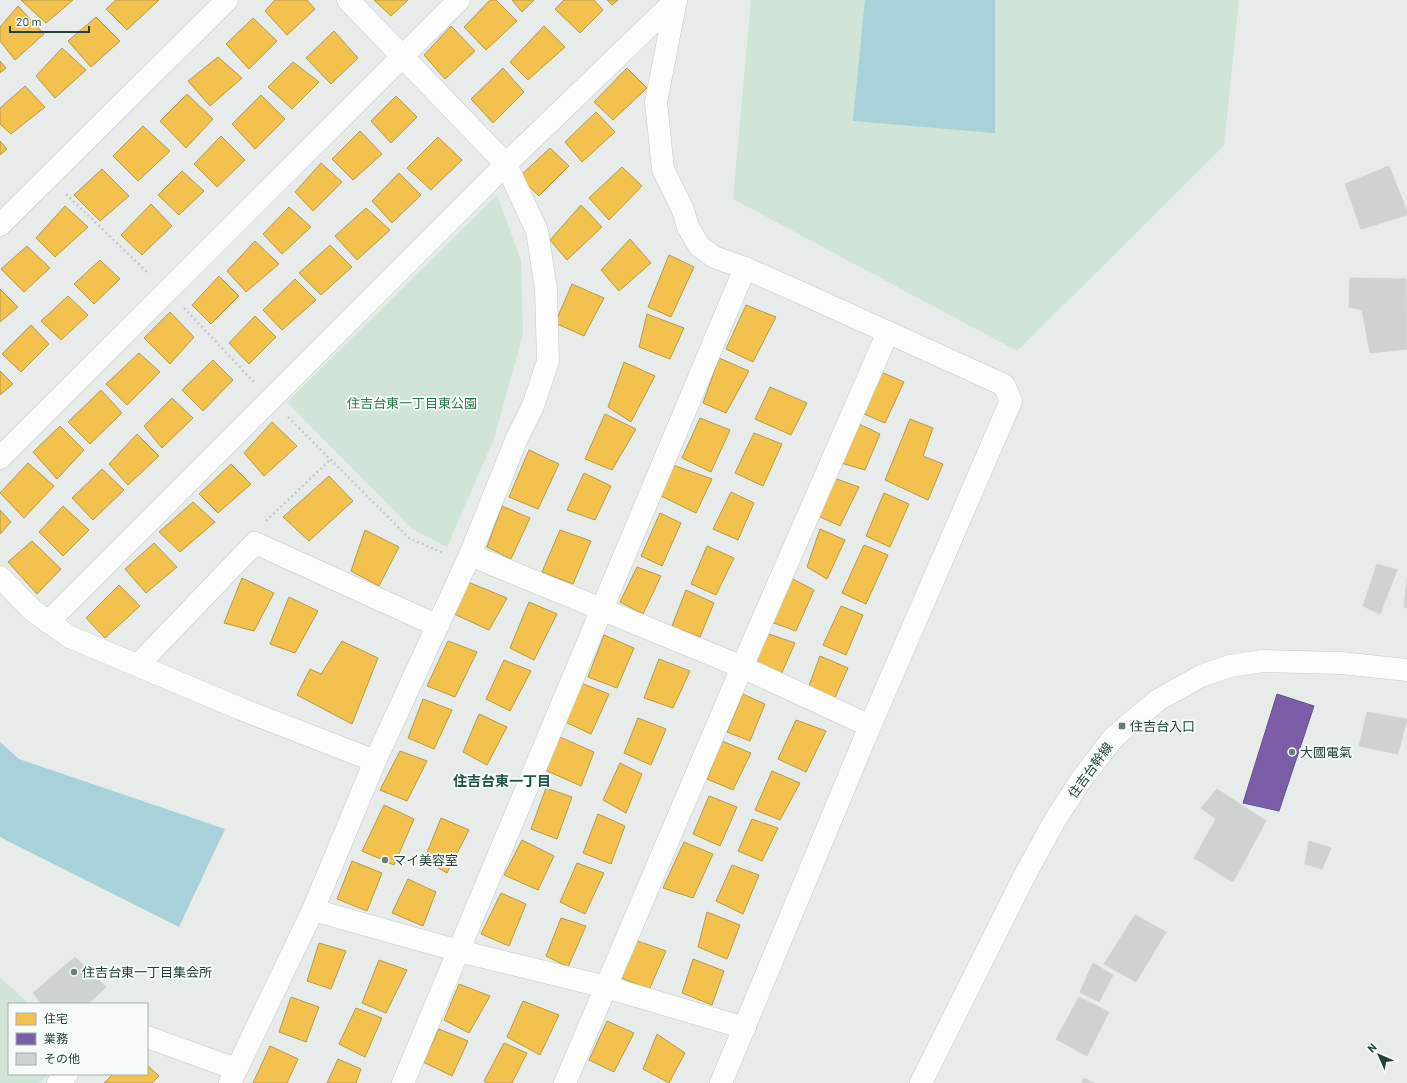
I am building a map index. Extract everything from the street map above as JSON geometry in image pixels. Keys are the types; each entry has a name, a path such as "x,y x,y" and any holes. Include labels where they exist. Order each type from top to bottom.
{"street":[{"path":"0,225 227,0"},
{"path":"148,1037 233,1076 313,910 375,761 468,560 517,438 533,406 548,361 546,289 536,231 506,164 348,0"},
{"path":"0,458 459,0"},
{"path":"48,622 506,164 676,0"},
{"path":"676,0 656,102 663,168 683,210 688,227 699,246 714,257 745,268 1004,385 1011,401 870,726 721,1083"},
{"path":"403,1083 745,268"},
{"path":"565,1083 742,667 888,332"},
{"path":"138,665 255,543 438,626"},
{"path":"468,560 602,609 742,667 870,726"},
{"path":"0,577 32,610 70,637 241,709 375,761"},
{"name":"住吉台幹線","path":"921,1083 1054,820 1083,777 1114,736 1158,700 1201,676 1230,666 1263,661 1279,661 1341,663 1407,670"},
{"path":"313,910 459,951 606,987 744,1028"},
{"path":"58,1083 66,1075"}],"path":[{"path":"271,399 409,538 468,560"},
{"path":"255,543 264,523 331,459"}],"green space":[{"path":"751,0 1239,0 1224,146 1017,351 733,199"},
{"name":"住吉台東一丁目東公園","path":"497,195 521,260 523,334 494,439 447,547 411,528 287,402"},
{"path":"0,977 28,1003 8,1003 8,1075 48,1075 39,1083 0,1083"}],"water":[{"path":"865,0 995,0 995,133 853,121"},
{"path":"0,742 19,759 225,829 179,927 0,837"}],"building: 住宅":[{"path":"21,0 73,0 46,23"},
{"path":"116,0 159,0 127,30 106,9"},
{"path":"275,0 307,0 315,9 287,35 265,11"},
{"path":"374,0 408,0 391,16"},
{"path":"490,0 496,0 517,21 486,50 464,27"},
{"path":"512,0 534,0 522,12"},
{"path":"564,0 594,0 603,10 580,33 555,9"},
{"path":"607,0 618,0 612,5"},
{"path":"18,6 44,34 15,60 0,41 0,27"},
{"path":"96,17 120,41 91,67 68,41"},
{"path":"253,18 277,41 249,69 226,44"},
{"path":"451,26 475,51 445,79 424,55"},
{"path":"544,26 565,47 528,80 510,62"},
{"path":"334,31 358,58 331,84 306,58"},
{"path":"62,48 86,70 55,98 36,76"},
{"path":"218,57 242,78 210,106 188,81"},
{"path":"0,61 6,68 0,73"},
{"path":"293,62 319,82 292,109 268,87"},
{"path":"503,68 524,92 493,123 471,99"},
{"path":"627,68 647,88 613,120 594,102"},
{"path":"25,86 45,107 11,134 0,124 0,108"},
{"path":"187,94 213,119 186,148 160,121"},
{"path":"261,95 285,119 255,149 232,124"},
{"path":"396,96 417,117 391,143 371,121"},
{"path":"596,112 615,132 582,162 565,142"},
{"path":"143,126 170,151 138,181 113,156"},
{"path":"360,131 382,154 353,180 332,159"},
{"path":"221,136 245,160 217,187 194,164"},
{"path":"438,137 462,160 431,190 407,168"},
{"path":"0,141 7,149 0,155"},
{"path":"550,148 569,166 539,196 519,177"},
{"path":"321,163 342,182 313,211 295,192"},
{"path":"622,167 642,186 609,220 589,198"},
{"path":"102,169 129,196 100,221 74,195"},
{"path":"182,171 204,191 179,215 158,195"},
{"path":"399,173 421,195 392,223 372,201"},
{"path":"151,204 172,226 142,255 121,235"},
{"path":"581,205 602,227 567,260 550,240"},
{"path":"65,206 88,227 55,257 36,238"},
{"path":"289,207 311,227 282,254 263,234"},
{"path":"366,208 390,230 357,260 335,236"},
{"path":"630,239 651,263 619,291 601,270"},
{"path":"255,241 279,264 246,292 227,271"},
{"path":"330,245 352,267 321,295 299,273"},
{"path":"27,246 50,268 24,292 1,269"},
{"path":"669,255 694,267 671,317 648,307"},
{"path":"100,260 120,279 94,304 74,284"},
{"path":"219,276 239,296 211,324 192,305"},
{"path":"295,279 316,300 282,330 263,310"},
{"path":"572,284 604,298 584,336 555,323"},
{"path":"0,289 18,307 0,322"},
{"path":"68,296 88,315 61,340 41,321"},
{"path":"746,305 776,317 753,362 726,349"},
{"path":"170,312 194,337 170,364 144,338"},
{"path":"647,314 684,328 670,359 639,347"},
{"path":"255,316 276,337 249,364 229,343"},
{"path":"31,325 49,344 21,372 2,354"},
{"path":"139,353 160,372 127,405 106,384"},
{"path":"719,358 749,371 726,413 703,403"},
{"path":"213,360 233,380 203,411 182,390"},
{"path":"624,362 655,376 631,422 608,407"},
{"path":"0,371 13,384 0,395"},
{"path":"879,371 904,382 885,423 864,414"},
{"path":"770,387 807,403 791,435 755,419"},
{"path":"101,390 122,413 90,444 68,422"},
{"path":"172,398 193,418 162,448 144,426"},
{"path":"605,414 636,429 612,470 585,459"},
{"path":"700,418 730,430 711,472 682,458"},
{"path":"910,419 933,428 923,456 943,464 928,500 885,480"},
{"path":"272,422 297,446 264,476 244,453"},
{"path":"855,422 880,434 865,470 841,463"},
{"path":"60,426 84,450 57,479 33,452"},
{"path":"754,433 782,444 763,486 735,473"},
{"path":"137,434 159,456 128,485 109,464"},
{"path":"529,450 559,464 538,509 509,497"},
{"path":"28,463 54,486 24,518 0,493"},
{"path":"231,464 251,484 218,513 199,494"},
{"path":"673,465 712,479 696,513 661,496"},
{"path":"102,469 124,490 93,520 72,498"},
{"path":"584,473 611,486 595,520 567,510"},
{"path":"329,476 353,501 309,541 283,517"},
{"path":"834,478 859,487 840,526 818,516"},
{"path":"731,492 754,503 738,540 713,529"},
{"path":"884,493 909,504 890,547 866,536"},
{"path":"193,502 215,522 180,552 159,532"},
{"path":"63,506 89,530 63,556 39,532"},
{"path":"502,506 530,518 511,559 487,547"},
{"path":"0,510 11,522 0,534"},
{"path":"660,513 681,523 662,566 641,556"},
{"path":"820,529 845,540 827,579 807,567"},
{"path":"365,530 399,547 379,586 351,571"},
{"path":"560,530 591,541 573,584 542,572"},
{"path":"32,541 61,569 37,594 8,562"},
{"path":"154,543 177,567 146,593 125,569"},
{"path":"864,545 888,555 866,604 842,593"},
{"path":"707,546 734,558 716,595 691,584"},
{"path":"637,567 661,576 643,614 620,602"},
{"path":"242,578 274,593 254,631 224,623"},
{"path":"791,578 814,590 796,631 771,622"},
{"path":"468,582 507,598 489,630 454,614"},
{"path":"119,585 140,606 105,638 86,618"},
{"path":"686,590 714,603 700,637 672,626"},
{"path":"289,597 318,611 295,653 270,644"},
{"path":"529,602 557,614 534,660 510,648"},
{"path":"841,606 863,615 846,655 823,645"},
{"path":"766,633 795,643 780,677 752,664"},
{"path":"604,635 634,648 617,688 588,677"},
{"path":"342,641 378,658 352,724 297,695 310,669 321,674"},
{"path":"448,641 477,652 455,697 427,686"},
{"path":"820,656 848,668 833,702 807,691"},
{"path":"659,659 690,671 673,708 644,698"},
{"path":"504,660 531,671 510,711 486,699"},
{"path":"581,683 609,694 591,734 565,722"},
{"path":"743,694 765,704 750,741 727,732"},
{"path":"423,699 452,710 434,749 408,738"},
{"path":"479,714 507,727 487,765 463,752"},
{"path":"638,718 666,729 651,765 624,753"},
{"path":"796,720 826,731 806,772 778,759"},
{"path":"560,737 594,752 581,786 545,770"},
{"path":"722,741 751,753 733,790 707,779"},
{"path":"400,751 427,761 407,801 380,790"},
{"path":"620,763 642,774 626,813 603,800"},
{"path":"772,771 800,783 780,820 755,810"},
{"path":"546,788 572,797 557,839 531,829"},
{"path":"709,796 737,807 720,846 693,834"},
{"path":"384,805 414,819 394,865 362,851"},
{"path":"598,814 625,826 611,864 583,853"},
{"path":"441,818 469,830 447,873 424,860"},
{"path":"752,819 778,828 762,861 738,851"},
{"path":"522,840 554,856 538,890 504,875"},
{"path":"684,842 713,854 693,898 663,888"},
{"path":"352,861 382,873 367,911 337,899"},
{"path":"577,863 604,873 585,914 560,902"},
{"path":"732,865 759,875 743,914 716,901"},
{"path":"408,879 436,892 423,926 392,913"},
{"path":"501,893 526,904 509,946 481,934"},
{"path":"707,912 740,925 727,959 698,947"},
{"path":"561,918 586,926 568,967 546,956"},
{"path":"635,940 666,951 649,990 622,978"},
{"path":"319,943 346,951 331,989 307,981"},
{"path":"693,959 724,971 712,1005 682,993"},
{"path":"379,960 407,970 386,1013 362,1003"},
{"path":"459,984 490,996 469,1033 444,1020"},
{"path":"291,997 319,1007 306,1042 279,1032"},
{"path":"523,1001 559,1015 540,1055 507,1037"},
{"path":"356,1008 382,1018 365,1057 339,1044"},
{"path":"607,1021 634,1033 614,1072 589,1060"},
{"path":"439,1029 468,1041 452,1076 423,1062"},
{"path":"657,1034 685,1053 669,1083 643,1069"},
{"path":"504,1043 527,1053 512,1083 487,1083 484,1081"},
{"path":"270,1046 298,1059 287,1083 253,1083"},
{"path":"338,1059 361,1069 356,1083 327,1083"},
{"path":"148,1066 159,1076 152,1083 104,1083 112,1075 148,1075"}],"building: 業務":[{"path":"1277,694 1314,706 1279,811 1243,803"}],"building: その他":[{"path":"1389,166 1407,211 1407,215 1361,229 1345,184"},
{"path":"1350,278 1406,279 1407,349 1370,353 1362,310 1349,307"},
{"path":"1377,564 1397,570 1380,614 1363,606"},
{"path":"1407,579 1407,608 1404,607"},
{"path":"1367,712 1407,719 1398,754 1359,746"},
{"path":"1217,789 1266,821 1233,882 1194,858 1216,819 1201,808"},
{"path":"1309,841 1331,848 1322,869 1305,864"},
{"path":"1135,915 1166,932 1136,982 1104,964"},
{"name":"住吉台東一丁目集会所","path":"75,957 106,987 89,1003 41,1003 33,993"},
{"path":"1093,963 1113,975 1099,1002 1080,992"},
{"path":"1079,997 1109,1012 1087,1056 1056,1039"},
{"path":"1083,1078 1094,1083 1082,1083"}],"place":[{"name":"住吉台入口","path":"1122,726"},
{"name":"大國電氣","path":"1292,752"},
{"name":"マイ美容室","path":"385,860"},
{"name":"住吉台東一丁目集会所","path":"74,972"}],"district":[{"name":"住吉台東一丁目","path":"502,780"}]}
